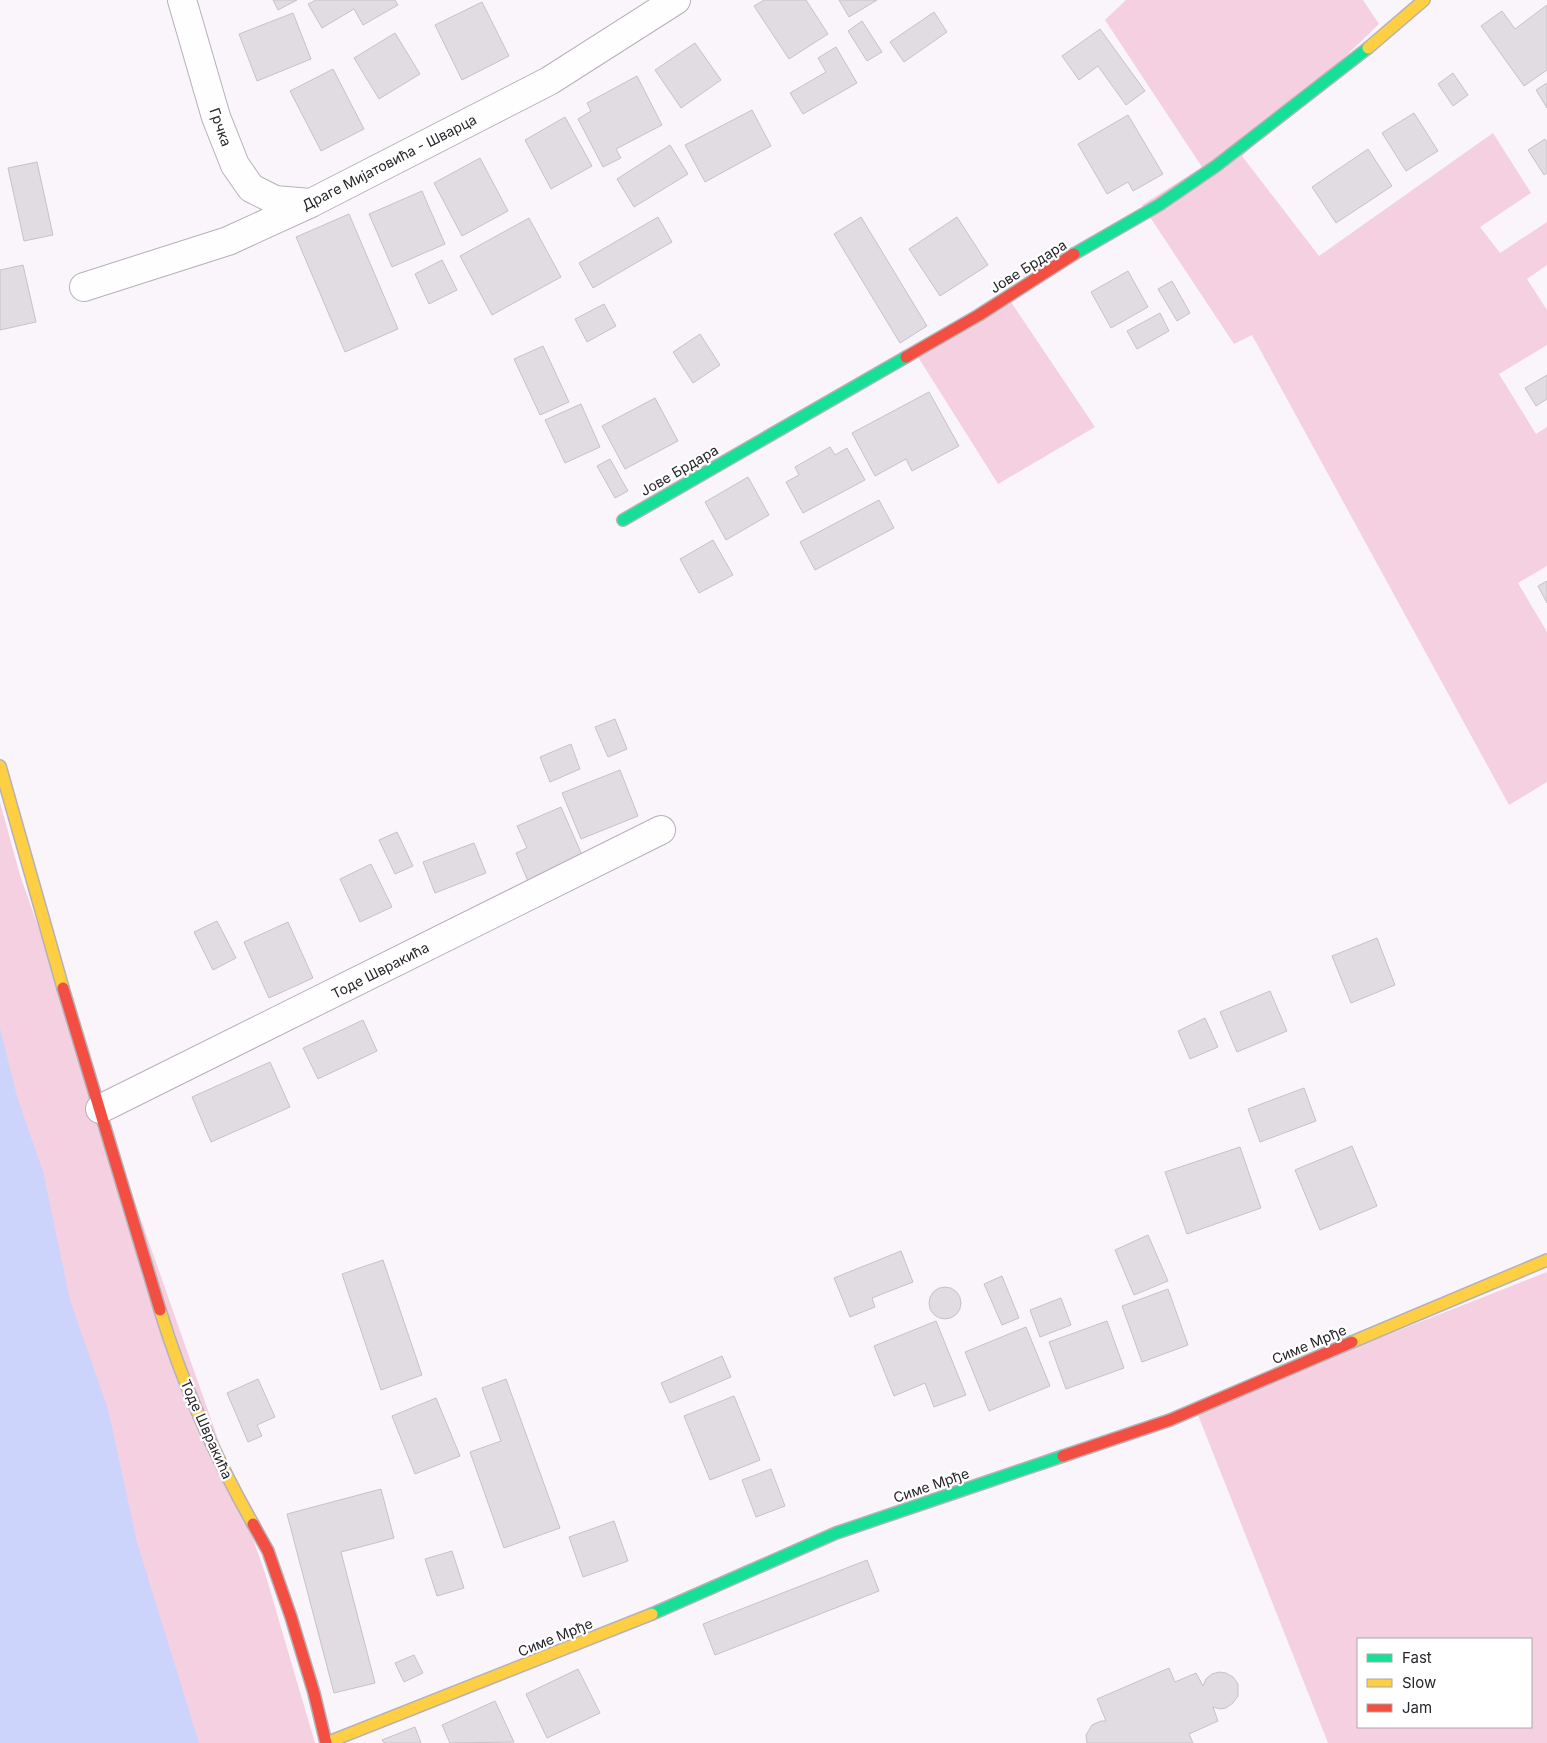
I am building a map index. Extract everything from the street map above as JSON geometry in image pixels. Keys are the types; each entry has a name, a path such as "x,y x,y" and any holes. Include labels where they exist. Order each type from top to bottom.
{"street":[{"name":"Грчка","path":"182,0 216,117 234,165 251,188 275,200 311,203"},
{"name":"Драге Мијатовића - Шварца","path":"84,286 228,241 311,203 549,80 676,0"},
{"name":"Јове Брдара","path":"623,520 979,315 1067,258 1159,205 1216,166 1337,74 1424,0"},
{"name":"Тоде Швракића","path":"0,766 166,1332 203,1426 232,1487 268,1551 291,1617 314,1693 326,1743"},
{"name":"Тоде Швракића","path":"100,1110 661,830"},
{"name":"Симе Мрђе","path":"326,1743 628,1624 836,1533 1170,1420 1547,1260"}],"shaded area":[{"path":"1126,0 1363,0 1379,24 1242,156 1319,256 1493,133 1531,193 1480,227 1500,253 1547,222 1547,265 1527,279 1547,310 1547,345 1499,374 1536,434 1547,427 1547,566 1518,583 1547,632 1547,782 1509,805 1252,335 1234,344 1142,205 1202,167 1105,20"},
{"path":"1011,302 1095,427 998,484 918,357"},
{"path":"0,802 20,875 265,1573 315,1743 193,1743 0,1080"},
{"path":"1547,1272 1547,1743 1328,1743 1196,1410"}],"water":[{"path":"0,1028 18,1100 43,1171 70,1300 108,1409 137,1542 199,1743 0,1743"}],"building":[{"path":"273,0 297,0 278,10"},
{"path":"316,0 395,0 398,5 363,25 354,9 322,28 308,4"},
{"path":"764,0 806,0 828,34 789,59 754,6"},
{"path":"839,0 877,0 849,17"},
{"path":"482,2 509,56 462,80 435,25"},
{"path":"1547,5 1547,70 1524,86 1481,26 1502,11 1515,29"},
{"path":"934,12 947,32 904,62 890,42"},
{"path":"293,13 311,59 257,81 239,34"},
{"path":"862,21 882,52 867,61 848,31"},
{"path":"1100,29 1145,91 1126,105 1098,66 1079,80 1062,56"},
{"path":"395,33 420,74 379,99 354,58"},
{"path":"695,43 721,80 681,108 655,70"},
{"path":"836,47 857,83 803,114 790,93 826,72 818,58"},
{"path":"333,69 364,129 321,151 290,91"},
{"path":"1453,73 1468,95 1453,106 1438,84"},
{"path":"637,76 662,125 616,149 621,158 603,167 578,119 591,111 587,103"},
{"path":"1547,83 1547,108 1536,90"},
{"path":"752,110 771,146 705,182 685,145"},
{"path":"1414,113 1438,151 1406,171 1382,133"},
{"path":"1128,115 1163,174 1133,191 1128,182 1107,194 1078,144"},
{"path":"565,117 592,166 551,189 525,140"},
{"path":"1545,139 1547,142 1547,173 1544,175 1528,150"},
{"path":"670,145 688,174 634,207 617,179"},
{"path":"1368,149 1392,186 1336,223 1312,187"},
{"path":"480,158 508,211 462,236 434,183"},
{"path":"37,162 53,235 24,241 8,168"},
{"path":"422,191 445,244 392,267 369,214"},
{"path":"349,214 398,329 345,352 296,237"},
{"path":"658,217 672,242 593,288 579,263"},
{"path":"861,217 927,326 900,343 834,234"},
{"path":"957,217 988,265 940,296 909,249"},
{"path":"529,218 561,277 492,315 460,256"},
{"path":"442,260 457,290 429,304 415,274"},
{"path":"23,265 36,322 0,330 0,270"},
{"path":"1128,271 1148,307 1111,328 1091,292"},
{"path":"1172,281 1190,313 1177,321 1158,289"},
{"path":"604,304 616,326 587,342 575,319"},
{"path":"1160,313 1169,331 1137,349 1127,331"},
{"path":"700,334 720,365 693,383 673,352"},
{"path":"543,346 569,402 540,415 514,359"},
{"path":"1547,375 1547,399 1536,406 1525,388"},
{"path":"929,392 959,446 912,471 906,459 875,476 852,433"},
{"path":"655,398 678,441 625,469 602,426"},
{"path":"581,404 600,447 565,463 545,420"},
{"path":"830,447 835,455 847,448 865,480 803,513 786,482 799,475 795,467"},
{"path":"610,459 628,491 615,498 597,466"},
{"path":"748,477 769,515 726,540 705,502"},
{"path":"879,500 894,528 815,570 800,542"},
{"path":"713,540 733,575 699,593 680,559"},
{"path":"1547,581 1547,603 1538,586"},
{"path":"615,719 627,749 608,757 595,727"},
{"path":"571,744 580,769 550,782 540,757"},
{"path":"620,770 638,816 581,839 562,793"},
{"path":"561,807 585,862 530,886 516,853 527,848 517,826"},
{"path":"397,832 413,866 395,874 379,840"},
{"path":"474,843 486,873 435,893 423,862"},
{"path":"371,864 392,907 360,922 340,879"},
{"path":"217,921 236,958 213,970 194,932"},
{"path":"288,922 313,978 269,998 244,942"},
{"path":"1377,938 1395,985 1351,1003 1332,956"},
{"path":"1270,991 1287,1031 1237,1052 1220,1012"},
{"path":"1205,1018 1218,1047 1190,1059 1178,1031"},
{"path":"363,1020 377,1051 318,1079 303,1048"},
{"path":"270,1062 290,1107 211,1142 192,1097"},
{"path":"1304,1088 1316,1121 1260,1142 1248,1109"},
{"path":"1352,1146 1377,1206 1320,1230 1295,1170"},
{"path":"1240,1147 1261,1208 1187,1234 1165,1172"},
{"path":"1148,1235 1168,1281 1134,1295 1115,1250"},
{"path":"901,1251 913,1282 872,1298 875,1307 850,1317 834,1278"},
{"path":"383,1260 422,1375 381,1390 342,1274"},
{"path":"1002,1276 1019,1318 1002,1325 984,1284"},
{"path":"945,1287 951,1288 956,1292 960,1297 960,1309 956,1314 951,1318 945,1319 939,1318 934,1314 930,1309 929,1303 930,1297 934,1292 939,1288"},
{"path":"1168,1289 1188,1345 1142,1362 1122,1306"},
{"path":"1061,1298 1071,1325 1040,1337 1030,1310"},
{"path":"936,1321 966,1395 934,1407 925,1383 894,1396 874,1346"},
{"path":"1107,1321 1124,1368 1066,1389 1049,1342"},
{"path":"1026,1327 1050,1386 989,1411 965,1352"},
{"path":"722,1356 731,1377 670,1403 661,1383"},
{"path":"258,1379 275,1417 257,1425 262,1436 248,1442 227,1393"},
{"path":"506,1379 560,1528 504,1548 470,1452 501,1441 482,1388"},
{"path":"734,1396 760,1460 710,1480 684,1416"},
{"path":"436,1398 460,1456 415,1474 392,1416"},
{"path":"771,1469 785,1506 756,1517 742,1480"},
{"path":"381,1489 394,1538 341,1552 375,1683 334,1693 287,1514"},
{"path":"614,1521 628,1561 583,1577 569,1537"},
{"path":"452,1551 464,1588 437,1596 425,1559"},
{"path":"867,1560 879,1591 715,1655 703,1624"},
{"path":"414,1655 423,1673 404,1682 395,1663"},
{"path":"1169,1668 1175,1682 1196,1673 1203,1686 1206,1679 1212,1674 1226,1673 1233,1677 1238,1684 1238,1696 1226,1708 1213,1707 1218,1721 1189,1734 1193,1743 1087,1743 1086,1735 1092,1725 1106,1721 1097,1699"},
{"path":"578,1669 600,1713 547,1738 526,1694"},
{"path":"495,1701 514,1742 450,1743 442,1725"},
{"path":"415,1727 421,1743 384,1743 382,1740"}],"traffic: fast":[{"path":"1074,254 1159,205 1216,166 1368,48"},
{"path":"623,520 906,357"},
{"path":"652,1614 836,1533 1063,1456"}],"traffic: slow":[{"path":"1368,48 1424,0"},
{"path":"0,766 63,988"},
{"path":"1352,1342 1547,1260"},
{"path":"160,1310 179,1366 201,1420 253,1524"},
{"path":"326,1743 652,1614"}],"traffic: jam":[{"path":"906,357 979,315 1074,254"},
{"path":"63,988 160,1310"},
{"path":"1063,1456 1170,1420 1352,1342"},
{"path":"253,1524 268,1551 291,1617 314,1693 326,1743"}]}
